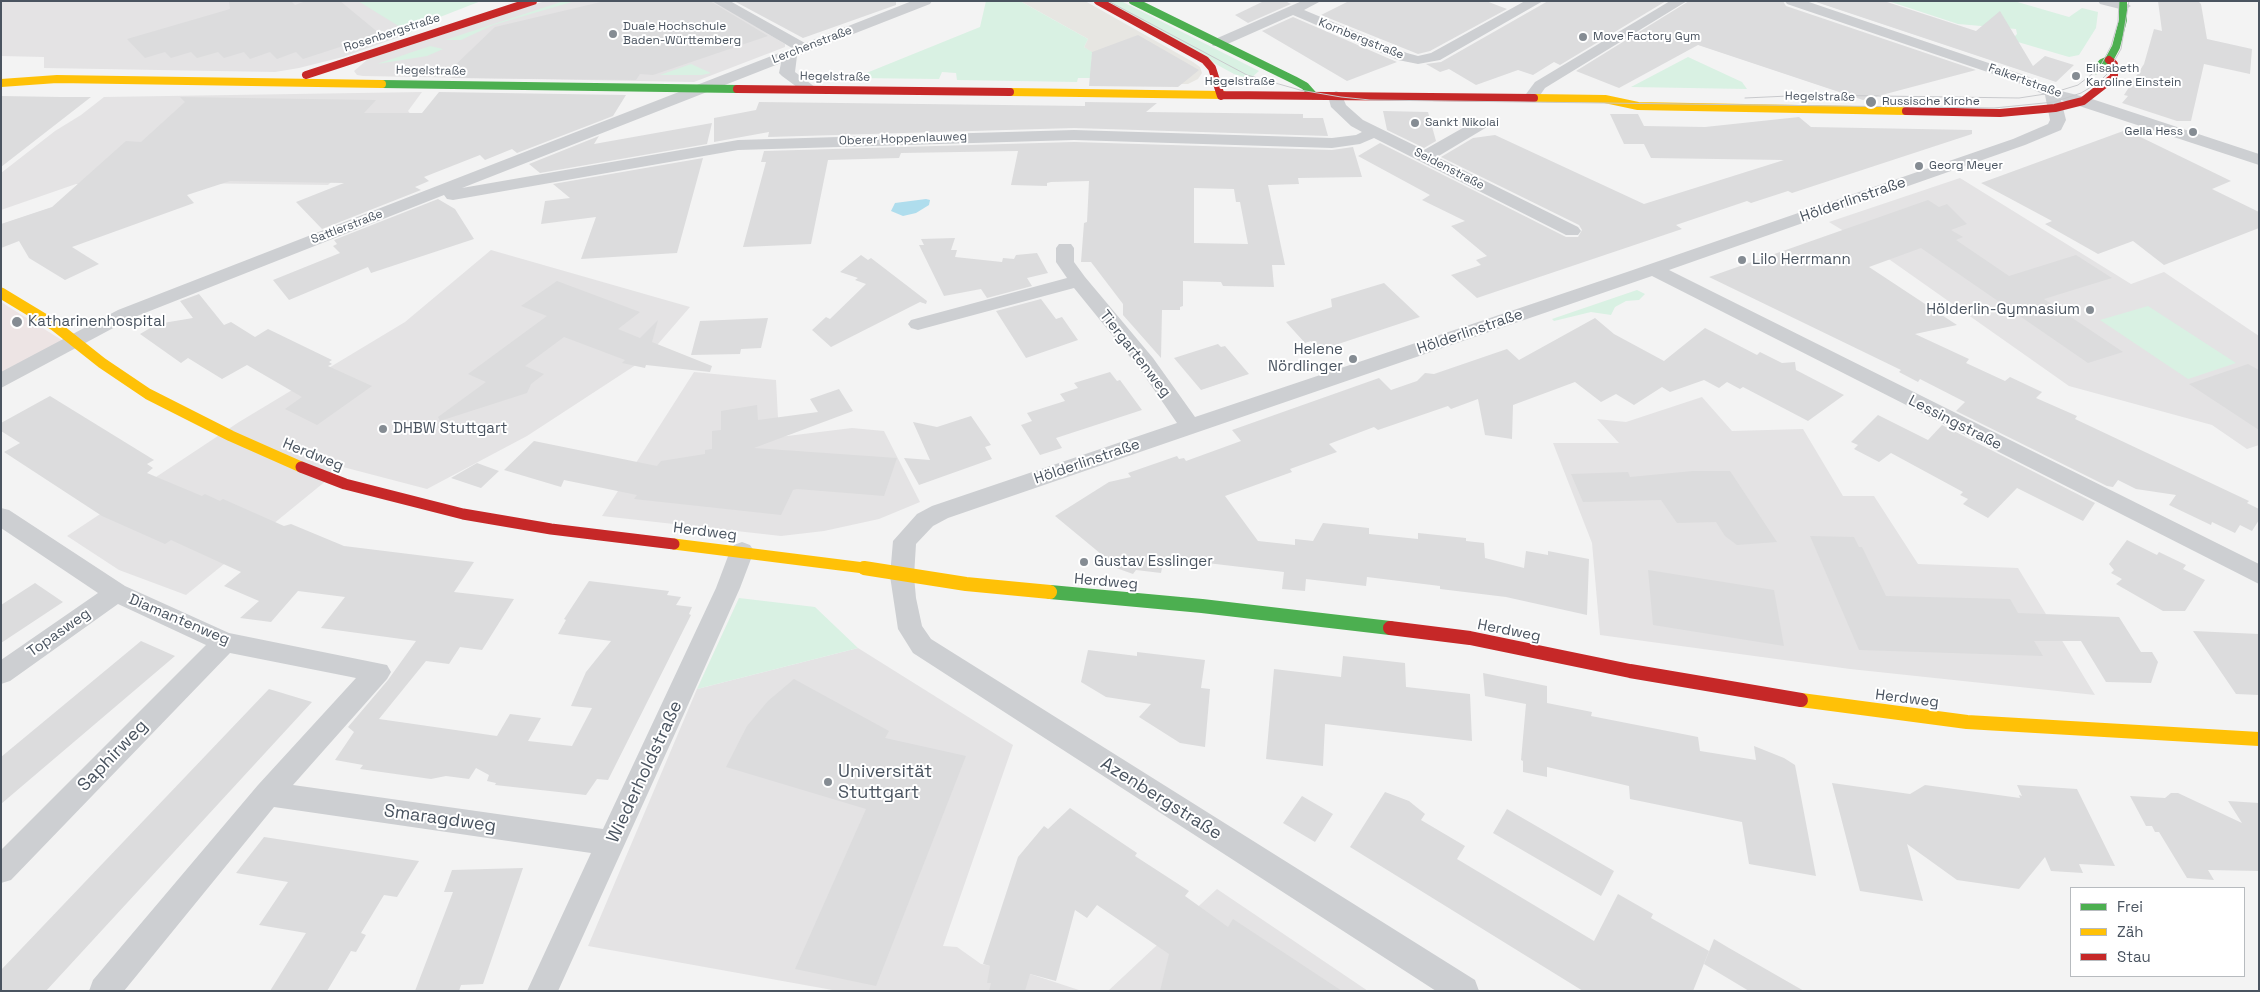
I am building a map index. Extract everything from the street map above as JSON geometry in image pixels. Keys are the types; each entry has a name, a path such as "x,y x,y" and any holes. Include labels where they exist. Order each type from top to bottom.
{"street":[{"name":"Rosenbergstraße","path":"288,82 512,4 533,1"},
{"path":"718,1 796,51 787,73 810,90"},
{"name":"Lerchenstraße","path":"699,89 925,1"},
{"path":"1098,1 1205,60 1212,68 1221,96"},
{"path":"1133,1 1294,80 1305,86 1313,95"},
{"path":"1218,43 1314,1"},
{"name":"Kornbergstraße","path":"1294,11 1403,57 1418,60 1435,57 1536,1"},
{"path":"1531,98 1540,86 1680,1"},
{"name":"Falkertstraße","path":"1792,1 2019,78 2054,101 2084,100 2259,160"},
{"path":"2027,96 2054,101 2083,82 2102,63 2109,60 2116,47 2123,20 2123,4 2105,1"},
{"path":"2084,100 2106,85 2114,76 2114,64 2109,60"},
{"name":"Hegelstraße","path":"1,73 32,74 57,79"},
{"name":"Hegelstraße","path":"1,83 57,79 1221,96 1313,95 1531,98 1614,100 1638,106 2000,114 2054,101"},
{"name":"Sattlerstraße","path":"1,381 75,339 125,314 699,89"},
{"name":"Hegelstraße","path":"1614,100 1633,94 1642,94"},
{"name":"Seidenstraße","path":"1336,96 1339,107 1348,116 1373,132 1572,231"},
{"name":"Hölderlinstraße","path":"902,576 906,541 930,516 1652,269 2055,127 2058,120 2054,101"},
{"path":"1425,157 1481,124"},
{"name":"Oberer Hoppenlauweg","path":"435,192 462,195 738,145 1083,135 1150,139 1332,143 1360,139 1373,132"},
{"name":"Tiergartenweg","path":"1065,248 1064,262 1078,282 1146,364 1191,427"},
{"name":"Lessingstraße","path":"1652,269 2259,575"},
{"path":"918,324 1078,282"},
{"name":"Herdweg","path":"1,293 75,339 102,363 148,394 247,443 345,484 463,514 551,528 879,569 902,576 1009,589 1202,606 1470,638 1630,671 1782,698 1967,722 2259,739"},
{"name":"Diamantenweg","path":"1,516 116,593 225,642 378,672 268,794"},
{"name":"Wiederholdstraße","path":"542,991 612,843 728,588 742,551"},
{"name":"Azenbergstraße","path":"902,576 910,629 922,646 1464,991"},
{"name":"Topasweg","path":"1,674 116,593"},
{"name":"Saphirweg","path":"1,870 225,642"},
{"path":"104,991 268,794"},
{"name":"Smaragdweg","path":"268,794 612,843"}],"shaded area":[{"path":"1,1 369,1 410,33 343,57 275,72 44,68 44,57 1,56"},
{"name":"Duale Hochschule Baden-Württemberg","path":"545,1 714,1 785,44 785,47 694,82 363,76 357,75 354,71 368,59"},
{"path":"1020,1 1085,1 1193,62 1200,67 1202,73 1198,79 1188,84 1090,84 1092,53 1084,47 1088,39"},
{"path":"422,92 408,111 415,119 339,174 328,185 115,182 107,188 76,184 1,210 1,173 55,131 81,115 104,97"},
{"name":"Hölderlin-Gymnasium","path":"1960,178 2131,284 2164,272 2259,336 2259,445 2247,449 2212,425 2069,386 1883,255 1829,222"},
{"name":"DHBW Stuttgart","path":"491,250 690,307 645,359 527,436 427,489 343,467 186,595 119,570 67,536 239,422 405,322"},
{"name":"Katharinenhospital","path":"1,302 65,342 1,377"},
{"path":"694,372 776,380 779,437 852,428 884,431 920,502 879,519 824,531 781,536 602,516"},
{"path":"1702,397 1732,431 1803,429 1843,496 1874,496 1918,564 2018,568 2095,695 1850,669 1600,635 1592,543 1553,443 1619,443 1597,419 1626,422"},
{"name":"Universität Stuttgart","path":"858,648 1013,745 943,946 957,947 981,964 1030,974 1082,991 838,991 588,946 697,689"},
{"path":"1217,889 1368,991 1108,991"}],"green space":[{"path":"358,1 481,1 422,24 410,33"},
{"path":"564,1 575,1 493,25 461,40 445,40"},
{"path":"986,1 1020,1 1088,39 1084,47 1092,52 1091,78 1078,78 1077,82 957,80 956,73 942,72 939,79 854,78 980,27"},
{"path":"1100,1 1121,1 1259,71 1250,79 1234,74"},
{"path":"1888,1 2014,1 2069,17 2082,8 2098,12 2096,28 2079,55 2069,57 2011,40 2017,34 2016,29 1958,24"},
{"path":"430,46 443,49 427,56 377,64"},
{"path":"1688,57 1742,82 1747,89 1631,87"},
{"path":"691,64 711,73 702,75 660,75"},
{"path":"1637,290 1645,294 1639,300 1626,301 1615,307 1611,315 1591,312 1554,321 1552,319"},
{"path":"2148,306 2236,363 2188,379 2100,320"},
{"path":"739,598 815,607 858,648 697,689"}],"water":[{"path":"930,200 929,205 916,213 903,216 891,211 895,203"}],"building":[{"path":"229,1 291,1 295,5 306,1 340,1 380,34 303,59 296,52 277,59 270,52 250,59 244,52 224,58 218,52 197,58 191,52 171,58 165,52 145,58 127,39 230,9"},
{"name":"Duale Hochschule Baden-Württemberg","path":"605,1 710,1 768,36 653,75 640,74 636,80 451,78 456,72 449,71 495,27"},
{"path":"734,1 896,1 896,5 803,38"},
{"path":"1264,1 1285,1 1291,4 1248,23 1235,15"},
{"path":"1349,1 1486,1 1507,9 1430,51 1418,54 1321,15"},
{"path":"1548,1 1666,1 1560,65 1554,62 1533,75 1518,70 1476,85 1449,69 1440,72 1426,64 1441,62"},
{"path":"1689,1 1783,1 1786,6 1976,70 1863,100 1698,45 1619,88 1576,71"},
{"path":"1813,1 1884,1 1976,31 2000,11 2033,66 2045,56 2074,65 2056,82"},
{"path":"2158,1 2198,1 2201,4 2207,39 2252,49 2250,74 2204,64 2191,121 2177,121 2122,103 2128,96 2124,95 2144,64 2154,29 2162,31"},
{"path":"1293,17 1397,62 1347,81 1262,31"},
{"path":"1138,35 1199,70 1178,87 1089,86 1092,52"},
{"path":"439,92 626,95 613,116 517,153 512,149 485,160 480,155 424,177 429,181 415,187 421,190 322,229 296,202 344,183 230,181 187,195 194,203 72,247 99,264 65,280 29,258 19,241 1,248 1,224 52,207 126,141 141,142 185,102 180,97 376,100 364,113 422,113"},
{"path":"1,96 61,97 91,97 1,167"},
{"path":"759,102 1085,106 1085,102 1157,103 1146,112 1303,114 1303,118 1323,118 1328,136 1074,128 768,137 769,132 714,142 714,118 756,110"},
{"path":"1383,111 1428,112 1436,141 1424,148 1387,130"},
{"path":"1610,114 1638,114 1644,126 1705,127 1799,117 1811,127 1972,130 1972,134 1792,193 1788,191 1751,203 1747,201 1676,225 1682,229 1477,298 1451,275 1481,265 1476,260 1487,256 1451,226 1465,221 1422,200 1430,195 1358,156 1380,143 1566,237 1578,237 1582,230 1579,225 1441,157 1473,138 1495,135 1644,204 1784,160 1651,158 1644,144 1624,144"},
{"path":"712,123 707,144 540,173 529,164 599,136 594,144"},
{"path":"2126,130 2231,181 2212,189 2259,212 2259,228 2164,265 2133,241 2098,254 2045,224 2052,221 1981,183"},
{"path":"1074,142 1332,150 1353,147 1362,177 1298,178 1299,184 1268,185 1285,265 1272,265 1274,287 1223,286 1221,282 1183,281 1183,306 1180,307 1180,310 1162,310 1161,358 1123,315 1123,304 1091,262 1081,262 1084,223 1087,222 1089,181 1051,182 1047,183 1047,186 1011,185 1018,151 901,153 899,158 828,160 811,244 743,247 766,162 761,162 764,151","holes":["1194,188 1234,189 1236,202 1240,202 1248,244 1194,243"]},
{"path":"703,158 677,253 581,259 596,217 541,224 545,201 570,198 553,184"},
{"path":"438,199 455,209 474,239 371,273 368,267 289,300 273,280 340,253 333,246 337,244 334,240"},
{"path":"1928,200 1939,207 1947,204 1967,224 1951,230 1963,237 1956,240 2009,276 2076,255 2112,278 2044,299 2123,352 2088,363 1921,248 1869,267 1957,325 1915,334 1969,359 1966,363 2005,381 2010,377 2042,392 2036,398 2077,416 2075,419 2249,501 2247,503 2259,509 2259,520 2252,531 2240,525 2235,533 2212,522 2211,525 2169,505 2176,495 2136,489 2118,480 2113,487 2107,486 1956,411 1965,402 1920,379 1918,382 1899,372 1901,370 1709,277"},
{"path":"955,238 951,250 957,250 955,257 1002,262 1003,258 1014,259 1016,255 1037,253 1048,273 1027,278 1032,286 987,298 981,289 944,296 919,245 924,245 921,239"},
{"path":"861,255 868,260 871,258 927,301 926,304 920,302 831,347 812,330 826,317 830,319 866,284 855,280 858,278 840,272"},
{"path":"557,281 640,312 618,329 640,338 658,320 652,342 712,366 710,372 646,365 645,368 622,363 625,360 564,337 525,366 544,374 531,384 527,393 440,421 438,417 486,382 468,374 547,316 521,306"},
{"path":"1384,283 1420,317 1320,350 1311,341 1305,343 1286,322 1332,307 1331,299"},
{"path":"199,294 224,325 231,322 255,337 268,329 332,360 329,362 332,364 328,366 372,386 317,425 285,409 302,397 247,365 222,379 188,358 181,363 140,334 157,324 193,318 180,301"},
{"path":"1041,299 1056,319 1062,317 1078,340 1026,358 996,311"},
{"path":"768,318 761,348 741,349 740,354 691,355 700,321"},
{"path":"1595,318 1614,334 1664,361 1705,328 1757,355 1760,352 1782,363 1795,362 1796,370 1844,395 1808,421 1743,387 1740,389 1727,382 1719,388 1704,380 1670,392 1662,387 1634,405 1616,394 1601,402 1575,382 1513,405 1512,439 1485,435 1478,399 1451,409 1448,406 1378,430 1374,427 1329,444 1337,452 1290,469 1292,472 1225,496 1258,541 1295,545 1295,539 1313,541 1323,523 1369,528 1369,534 1418,539 1418,533 1466,538 1466,541 1484,543 1485,558 1524,568 1526,551 1548,555 1548,551 1589,559 1587,615 1506,597 1367,577 1366,586 1306,579 1305,591 1282,589 1284,572 1164,558 1161,573 1136,570 1133,574 1094,560 1101,554 1055,516 1109,482 1131,477 1128,473 1177,456 1179,459 1184,458 1186,461 1241,441 1232,430 1379,378 1391,390 1417,381 1425,373 1434,374 1507,349 1519,360"},
{"path":"1218,344 1221,347 1225,346 1249,374 1201,390 1174,358"},
{"path":"2248,364 2259,370 2259,430 2189,384"},
{"path":"1110,372 1117,381 1120,380 1142,410 1056,438 1062,448 1040,455 1021,425 1032,421 1027,413 1065,401 1060,394 1078,388 1074,383"},
{"path":"839,389 853,411 754,448 897,458 884,496 797,489 793,490 781,515 634,499 637,495 564,480 561,487 504,470 534,441 657,466 661,461 705,454 705,450 712,449 712,431 721,430 721,411 757,405 758,420 818,412 810,399"},
{"path":"50,396 154,460 147,464 153,468 147,473 202,496 205,494 220,501 223,499 284,526 291,524 344,546 474,562 454,592 514,599 482,650 460,647 449,664 426,661 379,719 497,736 510,714 541,718 528,741 572,746 592,708 571,706 586,672 611,641 558,634 566,620 564,619 589,581 669,591 667,595 681,597 676,605 692,607 689,614 691,615 608,780 597,779 586,795 495,785 496,783 487,781 489,775 476,768 469,779 446,776 431,779 360,769 363,765 335,760 354,732 348,727 388,680 416,641 321,628 345,597 298,591 271,622 240,618 259,601 224,586 241,572 171,540 165,544 102,516 4,452 20,443 1,431 1,423"},
{"path":"1878,415 1928,440 1942,425 2095,503 2083,521 2017,488 1988,518 1963,504 1968,499 1960,495 1963,492 1891,453 1879,462 1854,449 1858,445 1851,442"},
{"path":"971,416 991,445 985,447 992,459 919,485 904,458 930,460 913,422 937,427"},
{"path":"477,463 499,471 481,488 451,478"},
{"path":"1693,471 1730,471 1777,542 1737,545 1725,536 1716,522 1677,523 1661,500 1583,502 1571,474 1628,472 1630,477"},
{"path":"1810,536 1854,537 1859,547 1862,547 1886,596 2010,599 2018,613 2119,617 2141,652 2152,652 2158,662 2151,683 2106,682 2081,641 2034,641 2043,656 1859,650"},
{"path":"2127,540 2157,555 2159,552 2186,565 2183,569 2205,580 2185,611 2163,611 2116,584 2122,579 2111,573 2114,570 2109,564"},
{"path":"1648,570 1774,590 1784,646 1653,625"},
{"path":"35,583 63,602 1,643 1,605"},
{"path":"2193,631 2259,634 2259,695 2236,694"},
{"path":"141,641 175,656 1,804 1,757"},
{"path":"1088,650 1137,656 1137,652 1205,660 1201,688 1210,689 1205,747 1180,743 1139,717 1151,704 1106,697 1081,682"},
{"path":"1343,656 1405,663 1406,687 1470,694 1472,741 1325,724 1323,766 1266,759 1274,669 1341,677"},
{"path":"1483,673 1547,686 1547,703 1592,712 1591,716 1698,737 1700,751 1756,760 1754,746 1784,758 1795,765 1816,876 1749,864 1742,822 1630,799 1629,786 1547,767 1547,777 1523,772 1523,761 1521,760 1526,704 1485,696"},
{"path":"794,679 889,731 885,738 966,756 876,986 795,969 866,809 726,767 747,726 768,701"},
{"path":"269,689 312,702 46,991 1,991 1,970"},
{"path":"1832,783 1910,794 1925,785 2020,798 2019,795 2022,796 2017,785 2077,789 2115,866 2079,864 2083,873 2051,871 2045,857 2019,889 1957,880 1907,844 1923,901 1860,891"},
{"path":"1385,792 1409,801 1425,814 1421,820 1465,846 1457,859 1594,941 1618,894 1653,914 1651,918 1709,951 1693,991 1583,991 1350,847"},
{"path":"2171,793 2178,793 2242,823 2228,801 2259,803 2259,871 2208,870 2214,880 2187,878 2159,832 2155,832 2152,826 2146,826 2130,796 2165,798"},
{"path":"1302,796 1333,814 1315,842 1283,823"},
{"path":"1070,808 1137,853 1135,856 1189,891 1185,896 1228,927 1233,919 1342,991 1160,991 1169,954 1097,905 1087,918 1075,910 1056,981 1030,974 1025,991 989,991 991,983 987,983 990,966 983,964 1018,857 1044,826 1048,829"},
{"path":"1507,809 1614,871 1601,896 1493,833"},
{"path":"264,837 419,861 397,897 384,895 361,933 366,935 356,952 351,951 327,991 270,991 306,933 259,925 288,882 236,873"},
{"path":"523,868 483,984 461,985 459,991 415,991 453,892 444,892 452,870"},
{"path":"1714,939 1804,991 1749,991 1704,964"}],"tram line":[{"path":"1108,1 1247,75 1300,90 1341,97 1370,100 1994,108 2054,102 2081,93 2098,83 2107,74 2121,49 2129,1"},
{"path":"1745,98 1810,95 2019,98 2052,93 2078,85 2096,71 2102,63 2111,46 2118,22 2119,1"}],"traffic: fast":[{"path":"1133,1 1294,80 1305,86 1313,95"},
{"path":"2096,70 2102,63 2109,60 2116,47 2123,20 2123,1"},
{"path":"382,84 737,89"},
{"path":"1050,592 1202,606 1390,628"}],"traffic: slow":[{"path":"1,83 57,79 382,84"},
{"path":"1010,92 1223,95"},
{"path":"1534,98 1605,99 1638,106 1906,111"},
{"path":"1,293 54,325 102,363 148,394 231,436 301,467"},
{"path":"674,544 817,561 966,584 1050,592"},
{"path":"1801,700 1967,722 2259,739"}],"traffic: jam":[{"path":"306,75 533,1"},
{"path":"1098,1 1205,60 1212,68 1221,96"},
{"path":"1906,111 2000,113 2055,108 2083,101 2114,77 2114,64 2109,60"},
{"path":"737,89 1010,92"},
{"path":"1223,95 1534,98"},
{"path":"301,467 345,484 463,514 551,529 674,544"},
{"path":"1390,628 1470,638 1630,671 1801,700"}],"place":[{"name":"Duale Hochschule Baden-Württemberg","path":"613,34"},
{"name":"Move Factory Gym","path":"1583,37"},
{"name":"Elisabeth Karoline Einstein","path":"2076,76"},
{"name":"Russische Kirche","path":"1871,102"},
{"name":"Sankt Nikolai","path":"1415,123"},
{"name":"Gella Hess","path":"2193,132"},
{"name":"Georg Meyer","path":"1919,166"},
{"name":"Lilo Herrmann","path":"1742,260"},
{"name":"Hölderlin-Gymnasium","path":"2090,310"},
{"name":"Katharinenhospital","path":"17,322"},
{"name":"Helene Nördlinger","path":"1353,359"},
{"name":"DHBW Stuttgart","path":"383,429"},
{"name":"Gustav Esslinger","path":"1084,562"},
{"name":"Universität Stuttgart","path":"828,782"}]}
